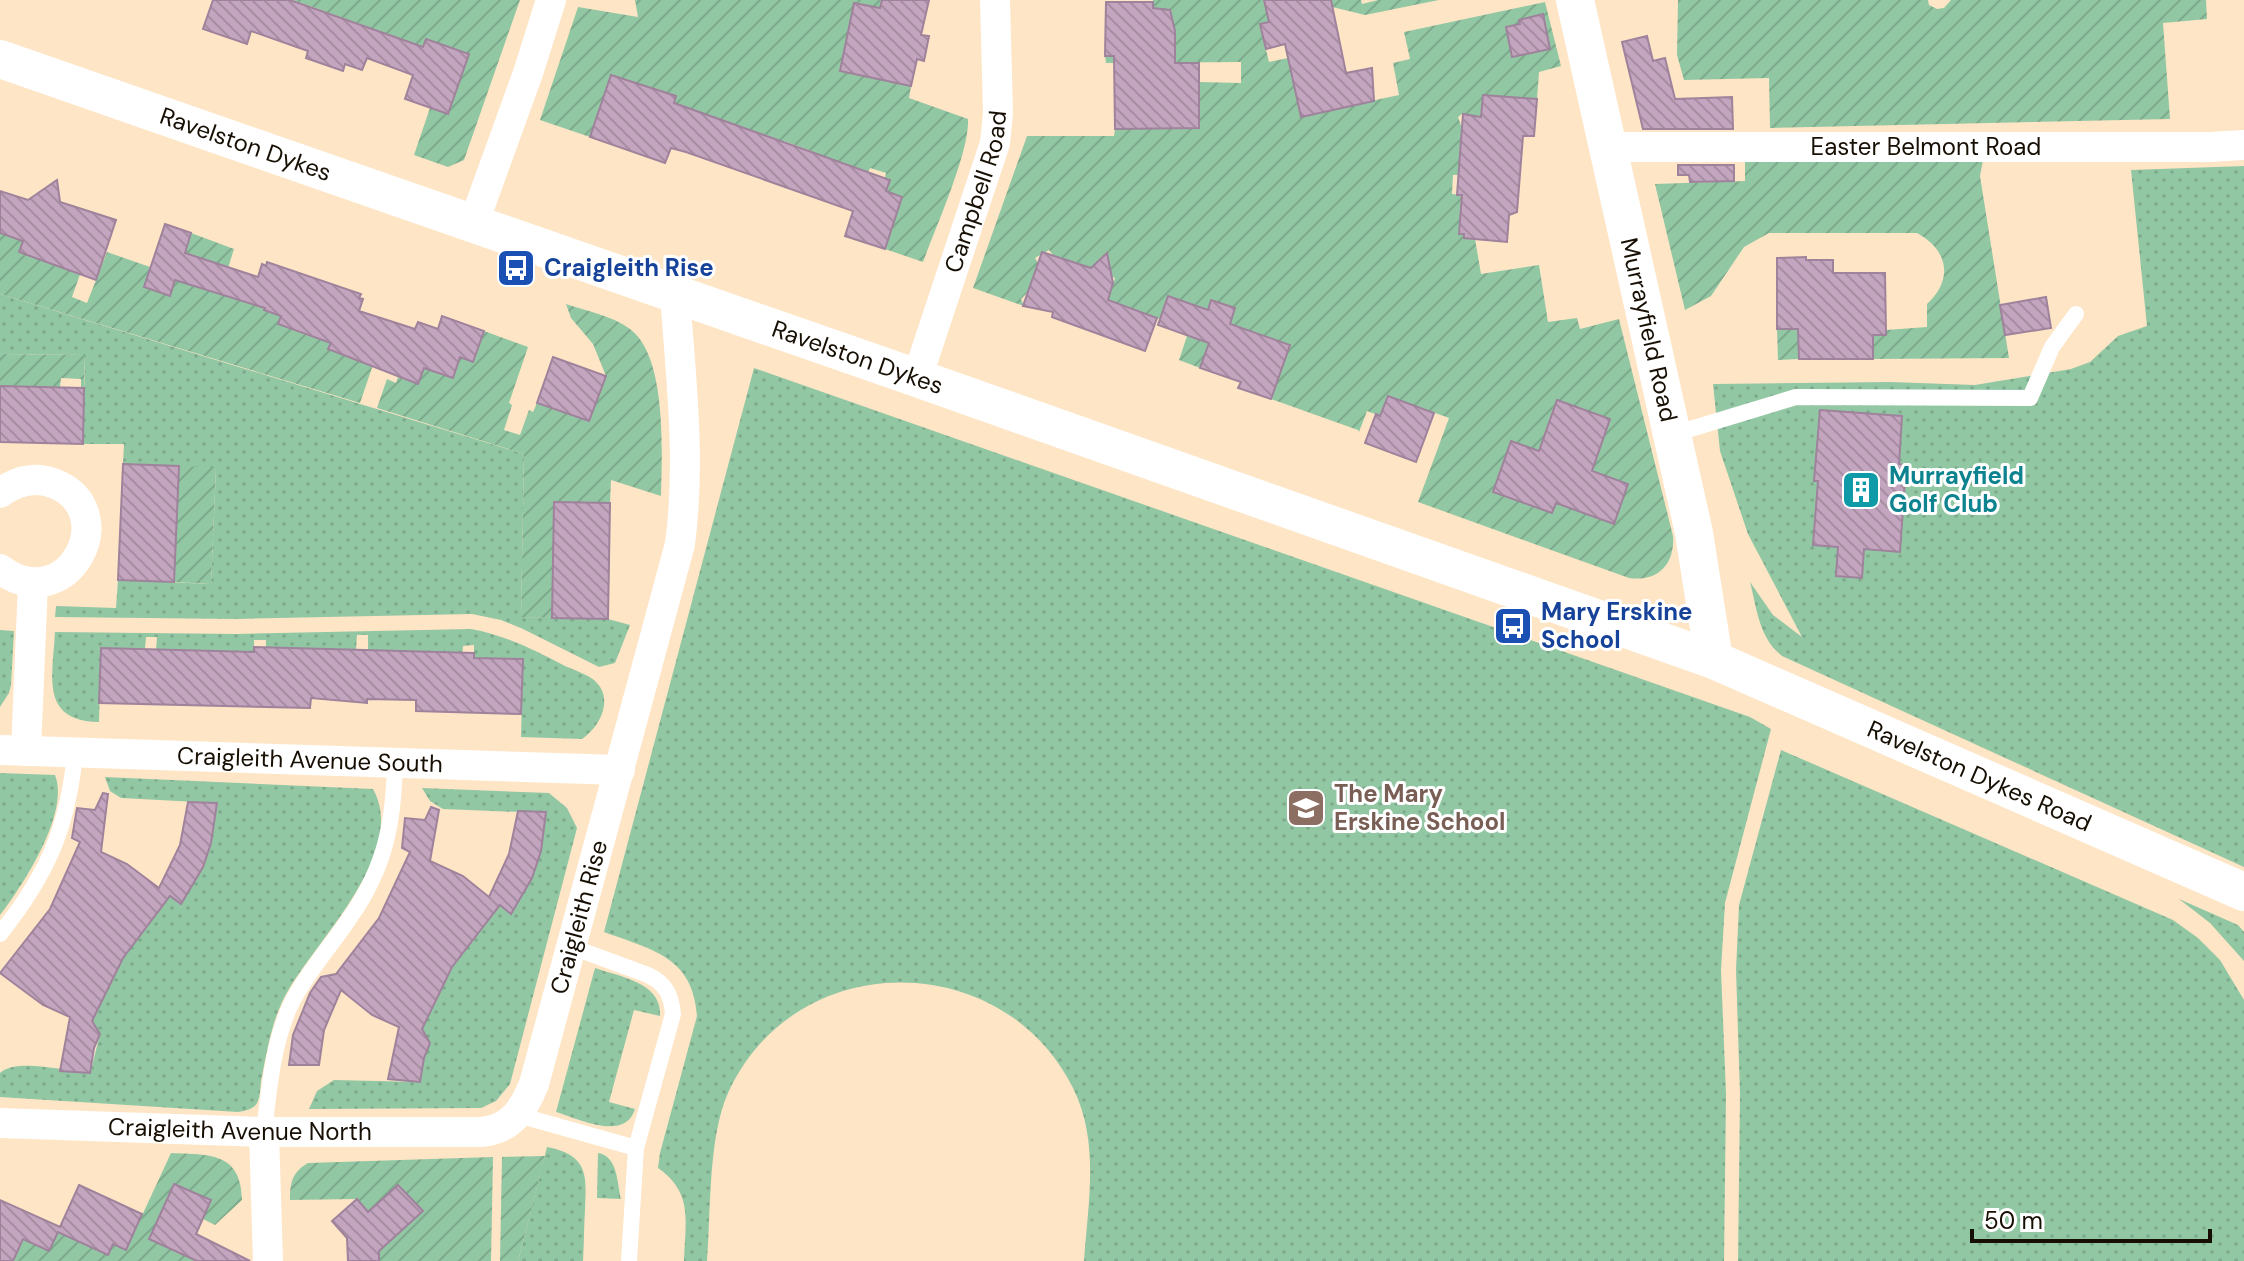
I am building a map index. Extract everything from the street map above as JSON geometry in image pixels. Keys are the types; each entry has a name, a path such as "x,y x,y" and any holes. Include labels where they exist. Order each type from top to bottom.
{"street":[{"path":"473,225 551,0"},
{"name":"Campbell Road","path":"917,378 995,143 998,113 995,0"},
{"name":"Murrayfield Road","path":"1575,0 1674,434 1697,546 1714,660"},
{"name":"Ravelston Dykes","path":"0,59 1714,660"},
{"name":"Easter Belmont Road","path":"1608,147 2244,145"},
{"name":"Craigleith Rise","path":"518,1115 534,1084 677,557 683,520 687,434 675,295"},
{"path":"0,493 11,485 28,480 45,480 61,486 74,497 83,512 86,537 77,561 65,573 50,581 33,583 16,580 0,569"},
{"path":"13,751 33,583"},
{"name":"Ravelston Dykes Road","path":"1714,660 2244,892"},
{"name":"Craigleith Avenue South","path":"13,751 620,770"},
{"name":"Craigleith Avenue North","path":"0,1123 264,1132 481,1132 503,1127 518,1115"},
{"path":"264,1132 268,1261"}],"lane":[{"path":"1674,434 1796,397 2030,398 2052,347 2076,314"},
{"path":"0,934 28,899 49,859 66,813 75,753"},
{"path":"264,1132 274,1062 292,1002 369,888 383,856 392,815 395,761"},
{"path":"572,947 660,981 672,1000 673,1014 636,1148 629,1261"},
{"path":"518,1115 636,1148"}],"green space":[{"path":"293,0 520,0 464,160 448,167 414,155 430,108 448,114 468,54 426,39 413,74 418,45"},
{"path":"635,0 884,0 882,9 840,71 911,86 909,98 968,119 958,170 923,262 885,249 902,197 886,191 889,180 885,178 886,173 870,168 868,172 819,156 805,195 797,191 811,151 784,141 772,175 766,172 777,139 713,117 664,131 676,96 653,88 647,106 632,82 612,75 590,137 540,120 578,7 638,17"},
{"path":"1153,0 1264,0 1269,22 1260,25 1269,62 1288,58 1301,116 1399,95 1393,63 1410,59 1404,32 1545,2 1561,66 1539,72 1537,99 1484,95 1481,116 1462,114 1458,117 1462,128 1463,175 1453,175 1452,194 1462,195 1459,233 1464,234 1464,238 1475,239 1481,274 1539,265 1548,322 1577,318 1580,329 1619,319 1673,536 1671,555 1663,569 1648,577 1629,578 1418,502 1449,418 1388,396 1380,416 1367,411 1359,432 1271,399 1290,345 1230,324 1234,308 1211,300 1200,332 1211,336 1200,368 1179,360 1197,306 1168,296 1160,319 1108,300 1115,278 1111,276 1109,265 1091,269 1053,255 1049,250 1035,258 1038,263 1028,292 1021,299 1024,306 973,288 1027,136 1114,136 1115,129 1199,128 1199,82 1241,83 1241,62 1106,63 1105,56 1175,56 1175,36 1169,36 1171,14 1152,12"},
{"path":"1323,0 1361,0 1362,4 1378,0 1439,0 1365,15 1324,5"},
{"path":"1678,0 1928,0 1929,5 1937,9 1944,8 1951,0 2206,0 2207,19 2163,23 2170,119 1770,128 1769,78 1684,80 1677,55"},
{"path":"1983,160 1980,176 2009,358 1873,359 1873,344 1799,344 1799,359 1778,360 1777,329 1834,329 1835,336 1885,335 1886,330 1927,327 1927,304 1941,285 1944,266 1935,248 1917,233 1769,233 1744,247 1711,296 1685,310 1655,184 1745,181 1745,161"},
{"path":"2244,166 2244,867 1782,656 1774,649 1757,613 1750,582 1773,615 1802,637 1748,534 1720,451 1713,384 1890,382 1975,385 2071,369 2090,362 2118,336 2147,326 2131,170"},
{"path":"0,233 23,241 19,252 89,249 72,297 87,303 107,252 150,267 144,287 170,295 191,233 234,249 220,294 265,305 264,310 281,316 278,324 308,327 306,335 326,341 334,333 329,349 348,356 379,347 360,403 0,294"},
{"path":"0,294 524,454 521,617 608,619 630,625 615,663 599,667 523,629 501,620 472,614 236,619 55,617 56,606 116,608 118,580 211,584 216,469 123,464 124,444 83,444 85,355 0,354"},
{"path":"566,304 599,314 630,329 642,342 651,360 660,406 661,496 611,480 610,503 555,502 552,618 521,617 524,454 377,408 387,379 396,383 398,377 418,384 424,368 453,378 460,357 474,361 484,331 528,347 509,403 512,405 504,430 520,435 529,410 533,412 537,403 589,421 606,376 593,344 571,318"},
{"path":"0,354 85,355 84,388 81,388 81,379 61,378 60,387 0,386"},
{"name":"The Mary Erskine School","path":"754,368 1750,717 1771,729 1725,903 1721,970 1726,1094 1724,1261 1084,1261 1089,1151 1087,1130 1073,1088 1040,1041 998,1008 950,989 899,982 847,990 800,1011 759,1045 728,1093 717,1131 707,1261 684,1261 686,1221 682,1198 658,1168 697,1016 694,996 679,968 667,959 639,944 604,932"},
{"path":"179,466 216,468 211,584 174,582"},
{"path":"471,629 519,644 594,680 604,695 604,703 603,712 589,734 582,739 521,737 523,660 474,658 474,645 463,646 462,658 368,650 368,635 357,635 356,650 266,653 266,640 254,640 254,652 156,650 157,637 146,637 145,649 101,648 99,722 80,720 67,714 58,704 52,679 55,632 236,634"},
{"path":"0,630 14,631 11,685 0,707"},
{"path":"1781,750 2173,920 2198,938 2220,960 2244,1000 2244,1261 1738,1261 1740,1094 1736,970 1739,905"},
{"path":"0,773 55,775 58,791 56,809 42,848 0,915"},
{"path":"105,777 373,789 381,813 379,839 370,866 338,920 283,999 269,1042 259,1098 250,1109 238,1112 0,1097 0,1073 18,1066 88,1073 91,1070 100,1034 89,1026 118,963 170,896 181,902 209,843 216,803 121,798 110,791"},
{"path":"422,788 549,793 567,808 577,828 510,1084 496,1101 481,1108 309,1109 317,1091 334,1080 418,1082 419,1036 449,974 447,972 500,905 509,912 540,853 545,813 443,809 430,801"},
{"path":"2179,899 2238,925 2244,932 2244,961 2210,923"},
{"path":"595,968 647,988 659,1005 660,1016 634,1010 609,1102 635,1109 630,1119 612,1126 588,1123 556,1112"},
{"path":"547,1147 570,1155 582,1168 586,1196 583,1261 518,1261"},
{"path":"171,1153 220,1159 236,1172 240,1184 242,1200 215,1225 203,1219 211,1200 174,1184 197,1261 0,1261 16,1255 27,1230 34,1244 49,1251 63,1221 126,1250"},
{"path":"598,1153 605,1155 613,1165 621,1199 597,1198"},
{"path":"545,1156 518,1261 500,1261 502,1157"},
{"path":"493,1157 491,1261 379,1261 379,1251 422,1211 398,1185 368,1212 357,1199 290,1200 293,1178 308,1163"}],"building":[{"path":"213,0 290,0 423,47 426,39 469,54 448,114 405,99 413,75 367,58 362,70 345,64 343,71 306,58 308,51 251,31 247,44 203,29"},
{"path":"882,0 929,0 921,35 929,36 924,61 917,59 911,86 840,71 854,3 880,8"},
{"path":"1264,0 1331,0 1346,73 1372,68 1374,101 1301,117 1285,44 1266,49 1260,24 1269,22"},
{"path":"1106,2 1153,2 1153,8 1170,10 1175,31 1175,63 1199,63 1199,128 1115,129 1114,56 1105,56"},
{"path":"1543,14 1550,49 1512,57 1506,27"},
{"path":"1647,36 1653,61 1665,58 1675,99 1732,97 1733,129 1643,129 1622,42"},
{"path":"611,75 676,96 674,103 890,180 886,191 902,197 885,249 845,236 853,211 686,152 671,148 665,163 590,137"},
{"path":"1483,95 1537,99 1534,136 1523,136 1517,212 1509,215 1507,242 1464,238 1464,234 1459,234 1462,195 1457,195 1463,114 1481,117"},
{"path":"1678,165 1734,165 1734,181 1690,182 1689,175 1678,175"},
{"path":"57,180 60,202 116,220 96,280 19,252 23,241 0,233 0,191 28,200"},
{"path":"165,224 191,233 185,253 258,277 262,264 266,266 267,262 361,294 359,298 363,299 359,311 415,329 418,322 438,329 442,316 484,331 473,362 460,357 453,378 424,368 418,384 328,349 331,343 278,324 281,316 265,308 175,280 170,296 144,287"},
{"path":"1042,252 1091,268 1107,253 1113,283 1108,300 1157,318 1145,351 1052,317 1053,312 1023,306"},
{"path":"1806,257 1806,260 1833,260 1833,273 1885,273 1886,335 1873,335 1873,359 1799,359 1798,329 1777,329 1777,258"},
{"path":"1168,296 1208,310 1211,300 1235,308 1230,324 1290,345 1271,399 1238,388 1241,382 1200,368 1209,343 1158,325"},
{"path":"2046,297 2051,328 2005,335 2000,305"},
{"path":"553,357 606,376 589,421 537,403"},
{"path":"0,386 84,388 83,444 0,442"},
{"path":"1388,396 1434,413 1416,462 1365,443 1376,414 1380,416"},
{"path":"1557,400 1610,419 1592,471 1628,484 1614,524 1556,503 1552,513 1493,492 1511,441 1539,451"},
{"name":"Murrayfield Golf Club","path":"1820,410 1902,416 1899,464 1906,465 1900,552 1864,549 1862,578 1836,576 1838,547 1813,545"},
{"path":"123,464 179,466 174,582 118,580"},
{"path":"554,502 610,503 608,619 552,618"},
{"path":"254,647 474,653 474,658 523,659 521,714 416,711 416,700 367,699 367,703 311,698 310,708 99,703 101,648 254,652"},
{"path":"103,793 108,794 101,852 127,864 159,888 180,845 188,802 217,803 211,843 203,867 181,904 170,896 123,958 92,1021 100,1034 90,1073 60,1071 70,1017 43,1005 0,973 50,909 80,842 72,838 77,808 95,810"},
{"path":"431,807 439,810 430,861 463,876 489,897 509,854 518,811 546,812 541,851 532,878 511,914 500,905 452,967 422,1029 430,1043 420,1082 388,1079 399,1027 372,1015 341,990 324,1030 319,1065 289,1065 293,1035 310,993 321,977 336,974 379,918 410,852 402,848 405,818 425,820"},
{"path":"174,1184 211,1200 196,1234 250,1261 197,1261 149,1239"},
{"path":"79,1185 142,1214 126,1250 113,1244 108,1255 58,1232 49,1251 23,1239 13,1261 0,1261 0,1200 60,1227"},
{"path":"398,1185 423,1211 379,1251 379,1261 348,1261 347,1238 332,1221 357,1199 368,1212"}],"place":[{"name":"Craigleith Rise","path":"516,268"},
{"name":"Murrayfield Golf Club","path":"1861,490"},
{"name":"Mary Erskine School","path":"1513,626"},
{"name":"The Mary Erskine School","path":"1306,808"}]}
